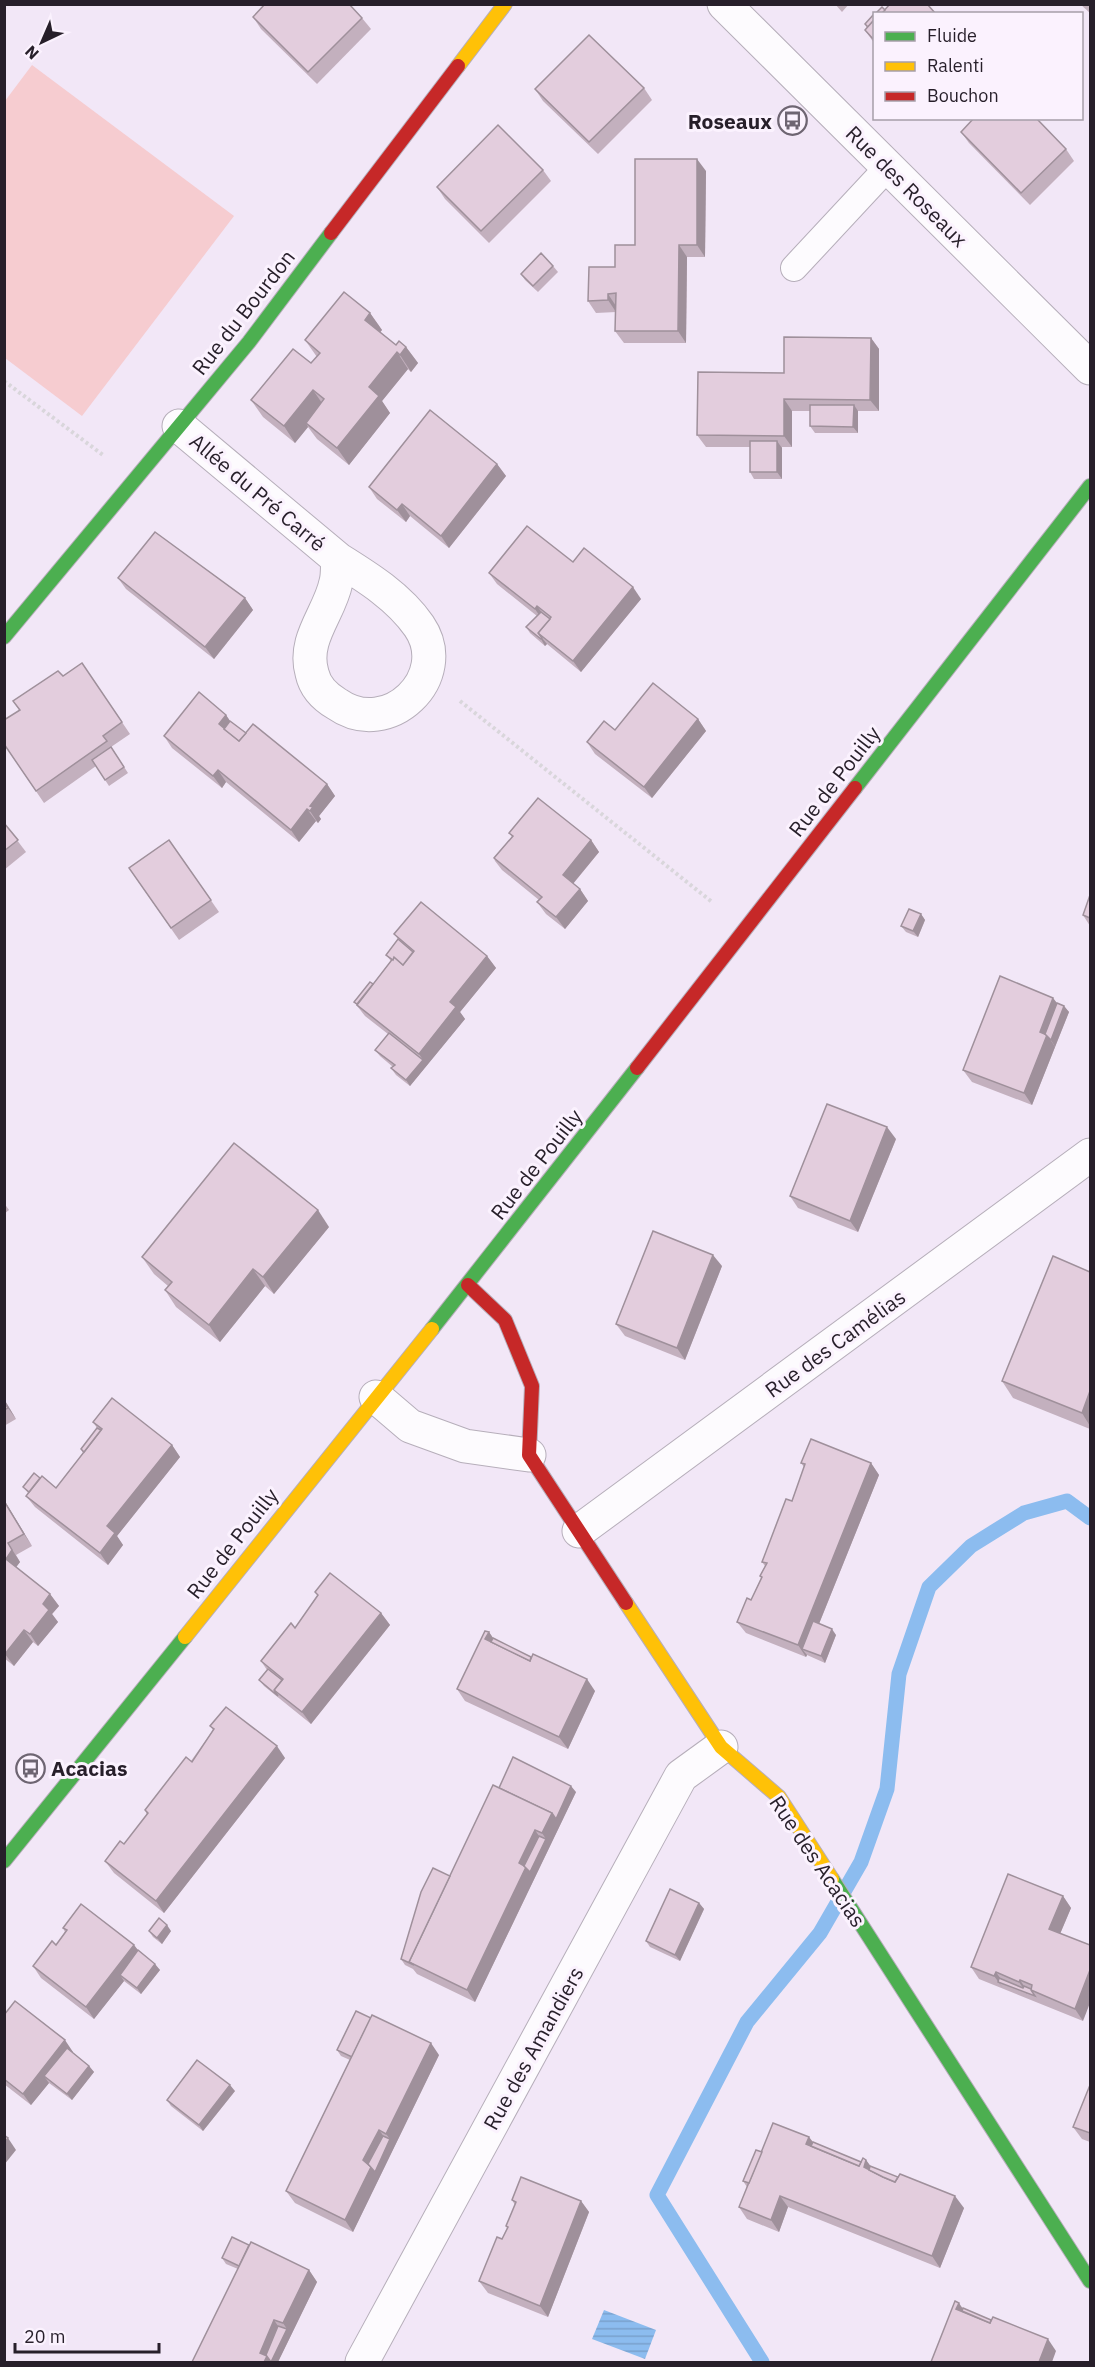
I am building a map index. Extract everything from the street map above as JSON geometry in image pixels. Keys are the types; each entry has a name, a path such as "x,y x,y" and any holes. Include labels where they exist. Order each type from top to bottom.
{"street":[{"name":"Rue du Bourdon","path":"4,637 249,342 505,4"},
{"name":"Rue des Roseaux","path":"724,4 1090,368"},
{"name":"Allée du Pré Carré","path":"179,426 338,559 368,577 405,610 420,627 428,648 426,673 415,694 398,708 373,716 348,712 324,695 312,674 309,652 336,582 338,559"},
{"name":"Rue de Pouilly","path":"4,1861 468,1285 1090,486"},
{"name":"Rue des Camélias","path":"579,1531 1090,1155"},
{"path":"376,1397 411,1426 465,1446 529,1455 532,1386 505,1320 468,1285"},
{"name":"Rue des Acacias","path":"529,1455 721,1747 778,1797 1090,2281"},
{"name":"Rue des Amandiers","path":"362,2362 681,1776 721,1747"}],"lane":[{"path":"794,268 888,168"}],"path":[{"path":"4,381 134,479"},
{"path":"426,673 746,929"}],"shaded area":[{"path":"32,65 234,216 82,416 5,358 5,101"}],"water":[{"path":"604,2310 656,2330 645,2359 592,2339"}],"building":[{"path":"265,4 349,4 362,18 308,72 253,17"},
{"path":"890,4 927,4 934,12 883,12"},
{"path":"873,15 873,21 868,27 865,24"},
{"path":"873,21 873,39 865,30"},
{"path":"589,35 644,88 589,142 535,89"},
{"path":"972,120 1038,120 1066,149 1021,193 961,132"},
{"path":"498,125 543,170 481,231 437,187"},
{"path":"635,159 697,159 697,245 679,245 678,331 615,331 616,293 608,294 608,300 588,301 589,267 615,267 615,245 635,245"},
{"path":"541,253 553,266 533,286 521,274"},
{"path":"344,292 370,313 365,320 396,345 399,341 406,347 400,355 397,352 369,387 379,396 337,448 306,423 324,399 313,390 284,426 251,400 293,349 311,363 320,353 305,340"},
{"path":"784,337 871,338 870,400 784,399 784,436 697,435 698,372 784,373"},
{"path":"810,405 854,405 853,427 810,426"},
{"path":"430,410 497,464 441,536 402,504 397,510 369,487"},
{"path":"750,441 777,441 777,472 750,472"},
{"path":"527,526 573,562 584,548 633,587 573,661 538,633 551,617 537,606 535,609 489,573"},
{"path":"155,532 245,598 205,647 118,578"},
{"path":"541,612 550,619 538,633 541,639 526,627"},
{"path":"82,663 122,722 103,736 107,741 36,791 4,744 4,720 20,710 13,701 58,671 63,676"},
{"path":"653,683 698,719 644,787 587,742 604,721 615,730"},
{"path":"199,692 226,715 219,724 239,741 253,724 327,784 310,806 313,807 310,811 307,809 291,830 218,770 213,776 164,736"},
{"path":"230,721 246,733 239,741 224,729"},
{"path":"111,747 124,767 105,780 92,760"},
{"path":"538,798 591,840 563,875 580,889 556,917 537,902 542,897 494,858 513,836 509,833"},
{"path":"4,823 18,840 4,851"},
{"path":"169,840 211,900 171,928 129,868"},
{"path":"1090,895 1090,918 1083,915"},
{"path":"421,902 487,956 450,1002 456,1007 419,1054 357,1005 394,957 403,965 414,951 394,934"},
{"path":"909,909 921,914 913,931 901,926"},
{"path":"398,939 413,952 403,965 394,957 393,960 386,955"},
{"path":"1000,976 1053,998 1040,1032 1047,1035 1024,1093 963,1070"},
{"path":"370,982 373,984 357,1004 354,1002"},
{"path":"1057,1003 1064,1006 1051,1040 1045,1034"},
{"path":"389,1033 423,1060 406,1080 391,1068 395,1065 375,1050"},
{"path":"827,1104 887,1127 850,1221 790,1196"},
{"path":"234,1143 318,1210 263,1277 253,1269 209,1325 165,1290 172,1282 142,1257"},
{"path":"653,1231 713,1255 677,1348 616,1324"},
{"path":"1053,1256 1090,1272 1090,1391 1082,1413 1002,1381"},
{"path":"112,1398 172,1445 107,1526 115,1533 100,1553 26,1496 42,1476 56,1488 102,1429 93,1422"},
{"path":"97,1428 101,1430 84,1452 81,1449"},
{"path":"811,1439 871,1463 798,1645 737,1622 747,1598 751,1600 762,1577 760,1576 767,1563 762,1562 786,1499 792,1501 805,1464 801,1463"},
{"path":"34,1473 40,1478 29,1492 23,1487"},
{"path":"4,1501 24,1534 8,1543 12,1550 6,1559 50,1594 43,1604 49,1610 30,1634 24,1630 5,1654 4,1653"},
{"path":"330,1573 381,1613 302,1712 274,1690 283,1679 261,1661 291,1623 295,1628 318,1595 315,1592"},
{"path":"813,1621 832,1629 821,1656 802,1649"},
{"path":"485,1631 489,1632 485,1639 530,1661 533,1654 587,1679 559,1737 457,1689"},
{"path":"493,1638 531,1657 530,1661 491,1642"},
{"path":"268,1669 282,1680 274,1690 278,1696 259,1680"},
{"path":"226,1707 277,1746 156,1901 105,1861 120,1841 124,1844 148,1813 145,1810 186,1757 192,1762 214,1729 210,1726"},
{"path":"513,1757 571,1786 556,1819 552,1813 499,1788"},
{"path":"493,1785 552,1813 542,1833 535,1830 519,1863 526,1867 467,1990 409,1962"},
{"path":"539,1836 546,1839 530,1872 524,1866"},
{"path":"433,1868 450,1876 409,1962 414,1965 401,1959 421,1892"},
{"path":"1008,1874 1063,1896 1049,1929 1090,1945 1090,1970 1075,2009 1031,1990 1032,1985 1020,1980 1019,1982 996,1972 994,1976 971,1967"},
{"path":"670,1889 699,1903 675,1955 646,1941"},
{"path":"81,1904 134,1945 86,2007 33,1966 52,1941 56,1945 67,1930 63,1928"},
{"path":"159,1918 167,1925 157,1938 149,1931"},
{"path":"138,1950 155,1964 137,1988 120,1975"},
{"path":"999,1978 1031,1989 1035,1996 998,1982"},
{"path":"15,2001 65,2040 23,2094 4,2079 4,2015"},
{"path":"356,2011 371,2018 352,2057 337,2050"},
{"path":"372,2015 431,2043 386,2134 379,2130 363,2160 371,2167 345,2220 286,2191"},
{"path":"67,2048 89,2066 67,2094 44,2076"},
{"path":"197,2060 230,2085 199,2125 167,2100"},
{"path":"1090,2085 1090,2133 1073,2127"},
{"path":"773,2123 809,2137 806,2144 859,2166 863,2158 866,2160 864,2167 895,2182 900,2174 955,2196 932,2256 780,2196 771,2220 739,2207"},
{"path":"383,2136 390,2139 375,2172 368,2164"},
{"path":"813,2142 861,2162 859,2166 811,2146"},
{"path":"756,2150 762,2152 749,2183 743,2181"},
{"path":"870,2166 898,2177 895,2182 869,2170"},
{"path":"521,2177 581,2201 540,2306 479,2281 497,2237 502,2239 508,2227 506,2226 516,2202 512,2200"},
{"path":"232,2237 249,2245 239,2266 222,2258"},
{"path":"251,2242 309,2270 283,2323 274,2320 260,2353 267,2356 264,2362 192,2362"},
{"path":"955,2301 959,2303 956,2309 990,2323 993,2317 1048,2339 1039,2362 931,2362"},
{"path":"963,2308 991,2320 990,2323 962,2311"},
{"path":"278,2326 287,2329 271,2362 266,2355"}],"waterway":[{"path":"762,2362 657,2195 747,2022 820,1933 861,1862 887,1789 899,1674 929,1587 971,1546 1024,1513 1067,1501 1090,1518"}],"traffic: fast":[{"path":"4,637 249,342 331,233"},
{"path":"855,788 1090,486"},
{"path":"432,1329 637,1068"},
{"path":"4,1861 185,1637"},
{"path":"832,1879 1090,2281"}],"traffic: slow":[{"path":"458,66 505,4"},
{"path":"185,1637 432,1329"},
{"path":"626,1603 721,1747 779,1797 832,1879"}],"traffic: jam":[{"path":"331,233 458,66"},
{"path":"637,1068 855,788"},
{"path":"468,1285 505,1320 532,1386 529,1455 626,1603"}],"place":[{"name":"Roseaux","path":"793,121"},
{"name":"Acacias","path":"30,1768"}]}
